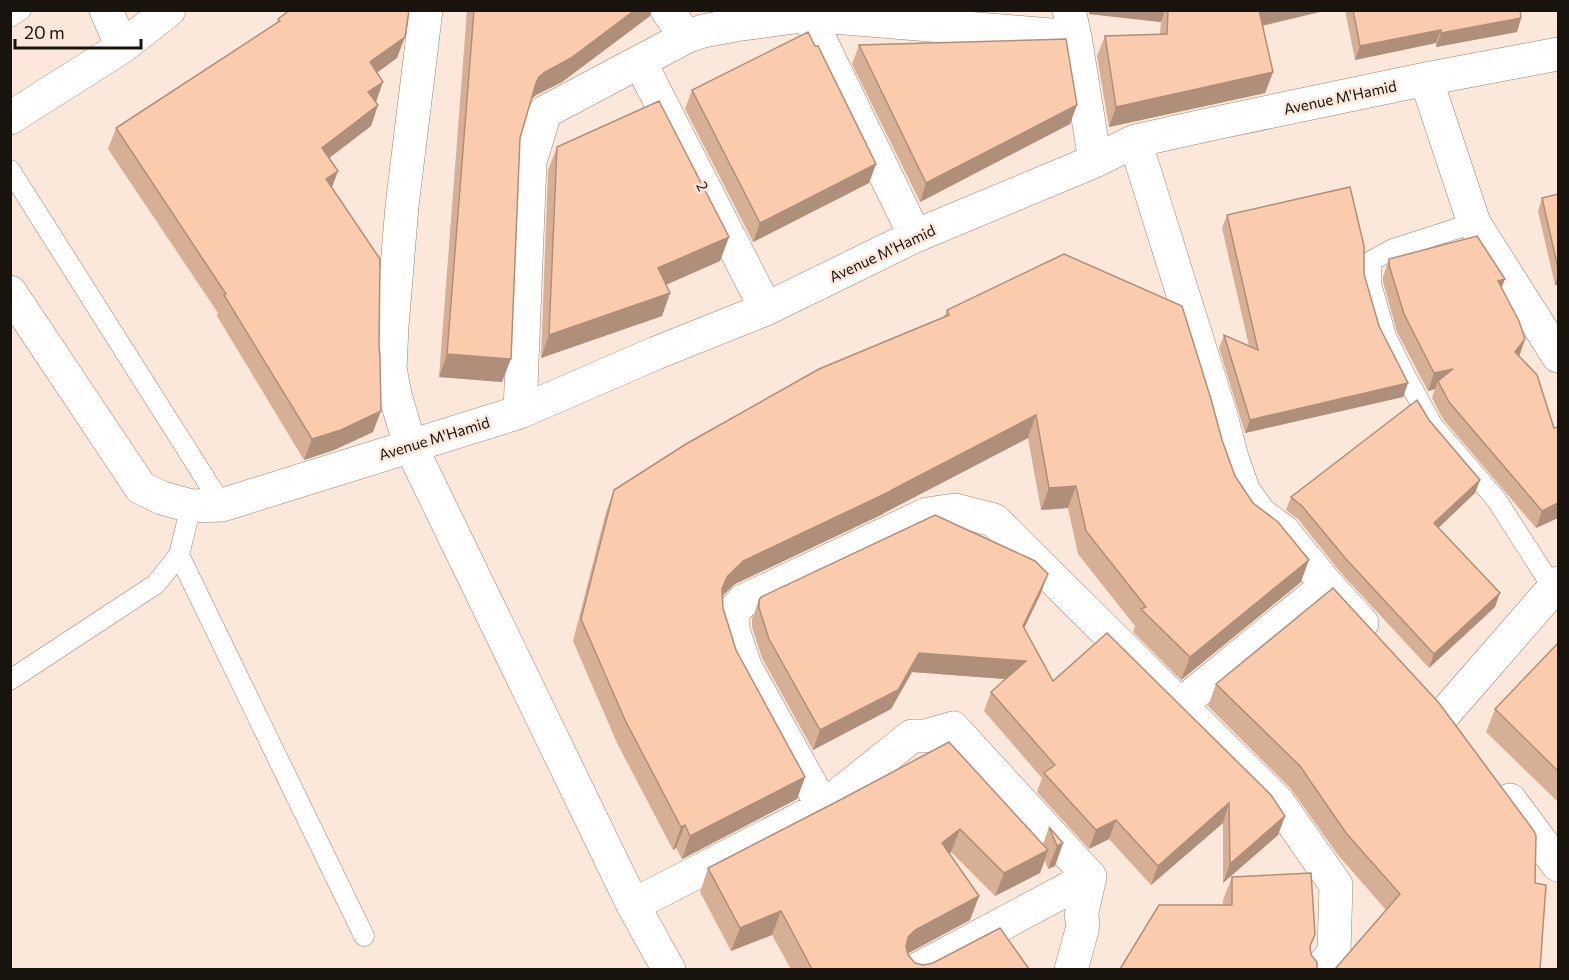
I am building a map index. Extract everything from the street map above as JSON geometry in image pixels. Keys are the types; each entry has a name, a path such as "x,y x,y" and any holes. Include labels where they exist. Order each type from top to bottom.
{"street":[{"path":"105,10 122,47"},
{"path":"10,118 122,47 169,10"},
{"path":"426,10 402,206 392,327 390,368 395,395 410,446 633,905 669,969"},
{"path":"667,10 686,37"},
{"path":"808,15 915,236"},
{"path":"520,412 531,162 545,112 686,37 735,25 808,15 1072,24 1095,161"},
{"name":"Avenue M'Hamid","path":"207,506 520,412 656,352 766,309 915,236 1095,161 1134,141 1426,79 1558,54"},
{"name":"2","path":"640,62 766,309"},
{"path":"1426,79 1474,223 1558,356"},
{"path":"1134,141 1244,492 1260,514 1283,531 1327,585 1382,645"},
{"path":"10,292 141,488 162,498 207,506"},
{"path":"823,807 745,666 733,630 734,612 743,601 927,514 955,510 994,520 1278,802 1336,885 1335,952 1320,969"},
{"path":"1180,705 1327,585"},
{"path":"1421,688 1452,723 1556,586"},
{"path":"633,905 823,807 912,736 925,736 953,728 1090,877"},
{"path":"1495,780 1558,865"},
{"path":"916,969 1090,877"},
{"path":"1071,969 1082,930 1081,916 1090,877"}],"lane":[{"path":"10,17 21,10"},
{"path":"10,170 207,506 179,555 156,584 10,680"},
{"path":"1474,223 1393,249 1371,261 1371,284 1386,336 1434,426 1496,499 1556,586"},
{"path":"179,555 364,936"}],"building":[{"path":"290,10 409,10 405,37 370,62 383,82 368,92 378,105 322,148 338,171 326,179 380,259 381,411 341,430 312,439 224,295 226,294 116,128 280,21 278,19"},
{"path":"474,10 635,10 571,58 545,72 536,83 520,138 511,359 447,354"},
{"path":"1168,10 1259,10 1273,72 1116,107 1105,36 1167,34"},
{"path":"1353,10 1520,10 1521,18 1441,33 1441,30 1360,46"},
{"path":"808,32 815,46 818,46 876,164 760,223 692,90"},
{"path":"1066,39 1077,105 926,183 859,45"},
{"path":"659,101 729,237 658,268 670,293 549,335 557,147"},
{"path":"1350,187 1364,246 1364,274 1379,326 1408,383 1250,420 1224,335 1258,350 1227,215"},
{"path":"1558,194 1558,268 1542,198"},
{"path":"1477,236 1505,279 1498,281 1519,321 1525,339 1515,352 1537,375 1554,428 1558,427 1558,503 1542,511 1449,402 1438,381 1453,369 1434,373 1404,314 1389,265 1389,259"},
{"path":"1064,254 1182,306 1235,476 1253,503 1278,522 1309,560 1190,657 1141,609 1146,607 1086,531 1076,486 1049,488 1036,415 891,491 743,561 727,577 722,589 723,608 736,650 805,777 690,836 685,825 681,827 625,720 581,619 614,490 686,444 819,369 949,315 947,310"},
{"path":"1417,400 1429,420 1480,480 1434,523 1500,593 1434,654 1346,559 1302,506 1291,497"},
{"path":"935,515 1035,561 1048,574 1023,626 1053,681 1107,633 1271,795 1285,816 1230,864 1229,803 1158,866 1116,820 1096,830 1044,773 1055,765 991,692 1026,661 919,653 898,690 820,730 769,639 759,608 759,600 761,597"},
{"path":"1333,588 1439,703 1534,831 1536,836 1535,883 1546,885 1540,969 1335,969 1400,894 1346,833 1300,766 1216,684"},
{"path":"1558,643 1558,771 1495,709"},
{"path":"949,742 1048,850 1004,873 960,829 942,843 979,896 915,930 908,937 906,947 908,955 915,963 923,965 933,963 1000,928 1029,969 812,969 781,911 740,928 708,868"},
{"path":"1049,827 1063,843 1057,846"},
{"path":"1311,873 1315,934 1310,946 1311,955 1317,962 1317,969 1120,969 1159,905 1232,905 1232,877"}]}
